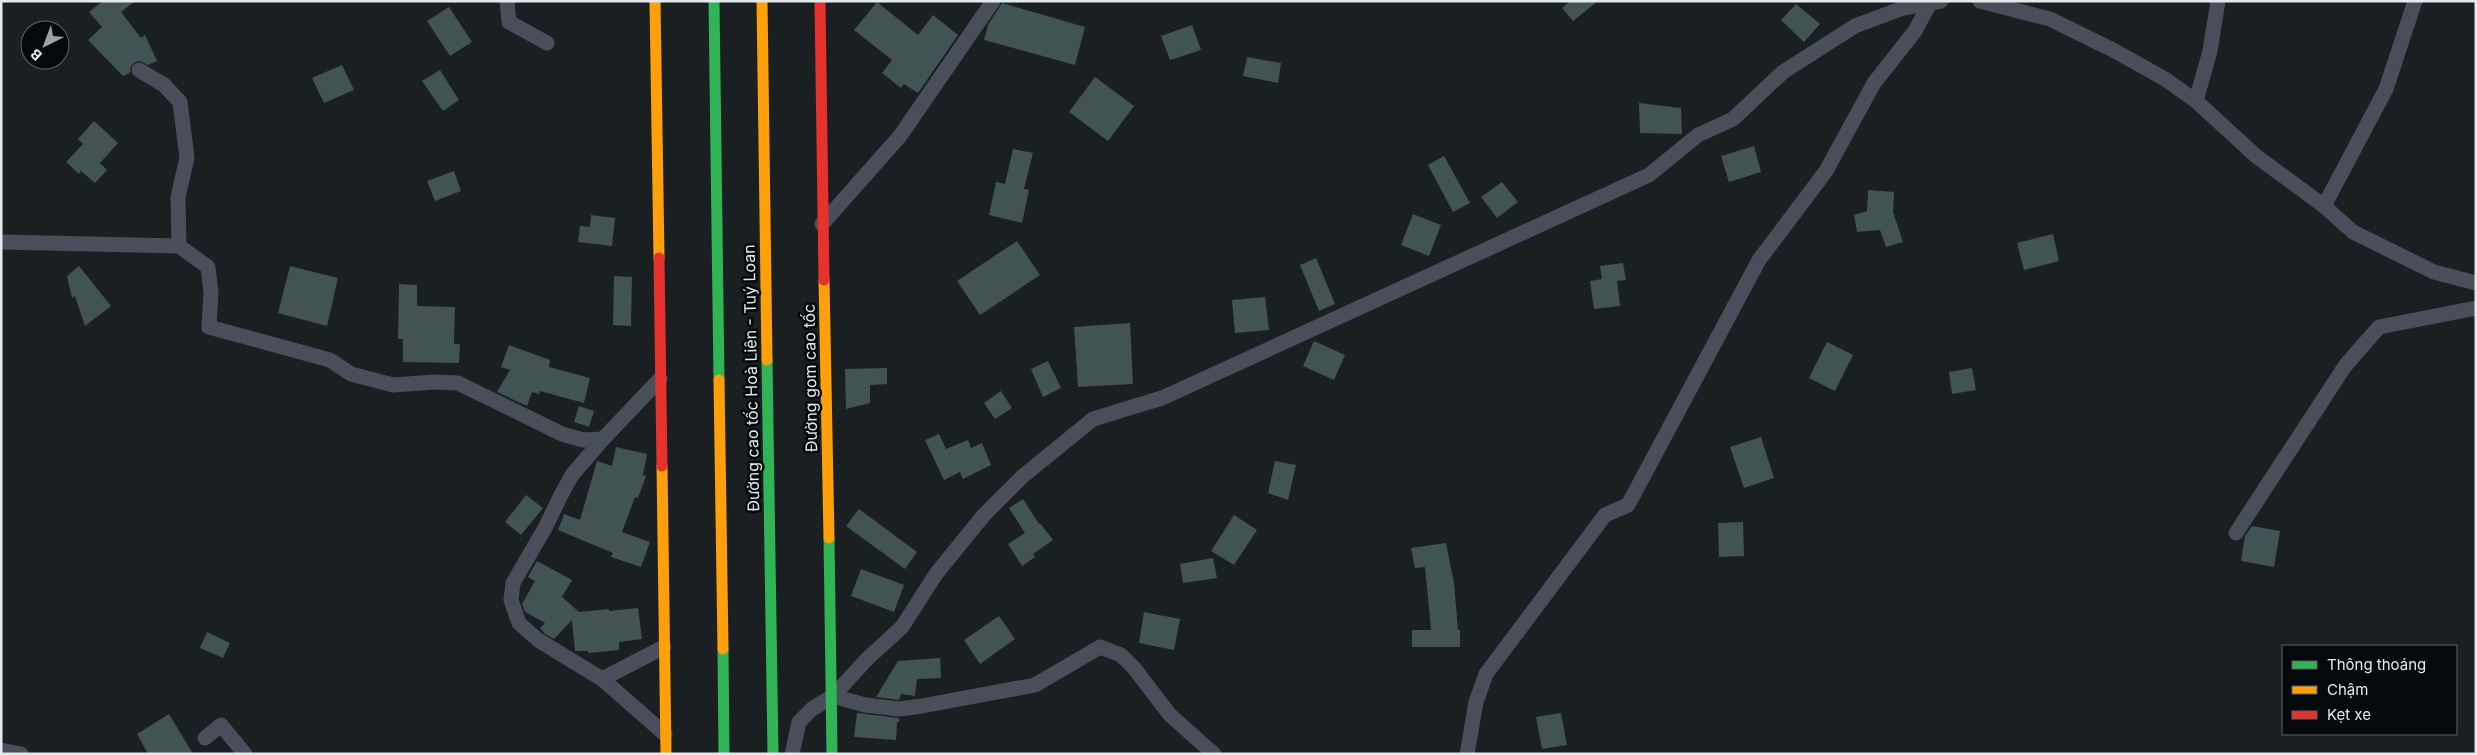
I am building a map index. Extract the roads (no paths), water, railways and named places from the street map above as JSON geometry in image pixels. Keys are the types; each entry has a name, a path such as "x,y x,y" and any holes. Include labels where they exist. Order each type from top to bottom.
{"main road":[{"path":"655,1 666,754"},
{"name":"Đường cao tốc Hoà Liên - Tuý Loan","path":"714,1 724,754"},
{"name":"Đường cao tốc Hoà Liên - Tuý Loan","path":"762,1 772,754"},
{"name":"Đường gom cao tốc","path":"820,1 822,224 833,696 832,754"}],"street":[{"path":"508,1 509,22 547,42"},
{"path":"822,224 900,136 992,1"},
{"path":"2196,101 2210,51 2218,1"},
{"path":"2324,206 2386,89 2415,1"},
{"path":"792,754 799,722 812,709 833,696 902,627 936,574 984,516 1023,476 1093,419 1162,398 1648,175 1698,135 1733,119 1783,72 1855,26 1903,8 1936,2"},
{"path":"1467,754 1476,702 1486,674 1605,515 1628,505 1759,260 1826,171 1874,83 1936,2"},
{"path":"1992,2 2050,19 2105,46 2164,79 2196,101 2256,156 2324,206 2353,232 2434,272 2476,283"},
{"path":"139,70 164,85 180,102 186,158 178,198 179,246"},
{"path":"1,242 179,246 208,267 211,294 209,327 330,360 351,374 393,385 458,383 562,434 583,440 603,439"},
{"path":"2236,533 2345,366 2379,327 2476,308"},
{"path":"660,378 572,475 513,583 511,600 519,623 538,640 602,679 665,734"},
{"path":"602,679 664,647"},
{"path":"833,696 865,706 899,709 946,702 1035,685 1100,647 1121,655 1134,668 1170,715 1214,754"},
{"path":"205,738 221,725 245,754"},
{"path":"1,750 21,754"}]}
